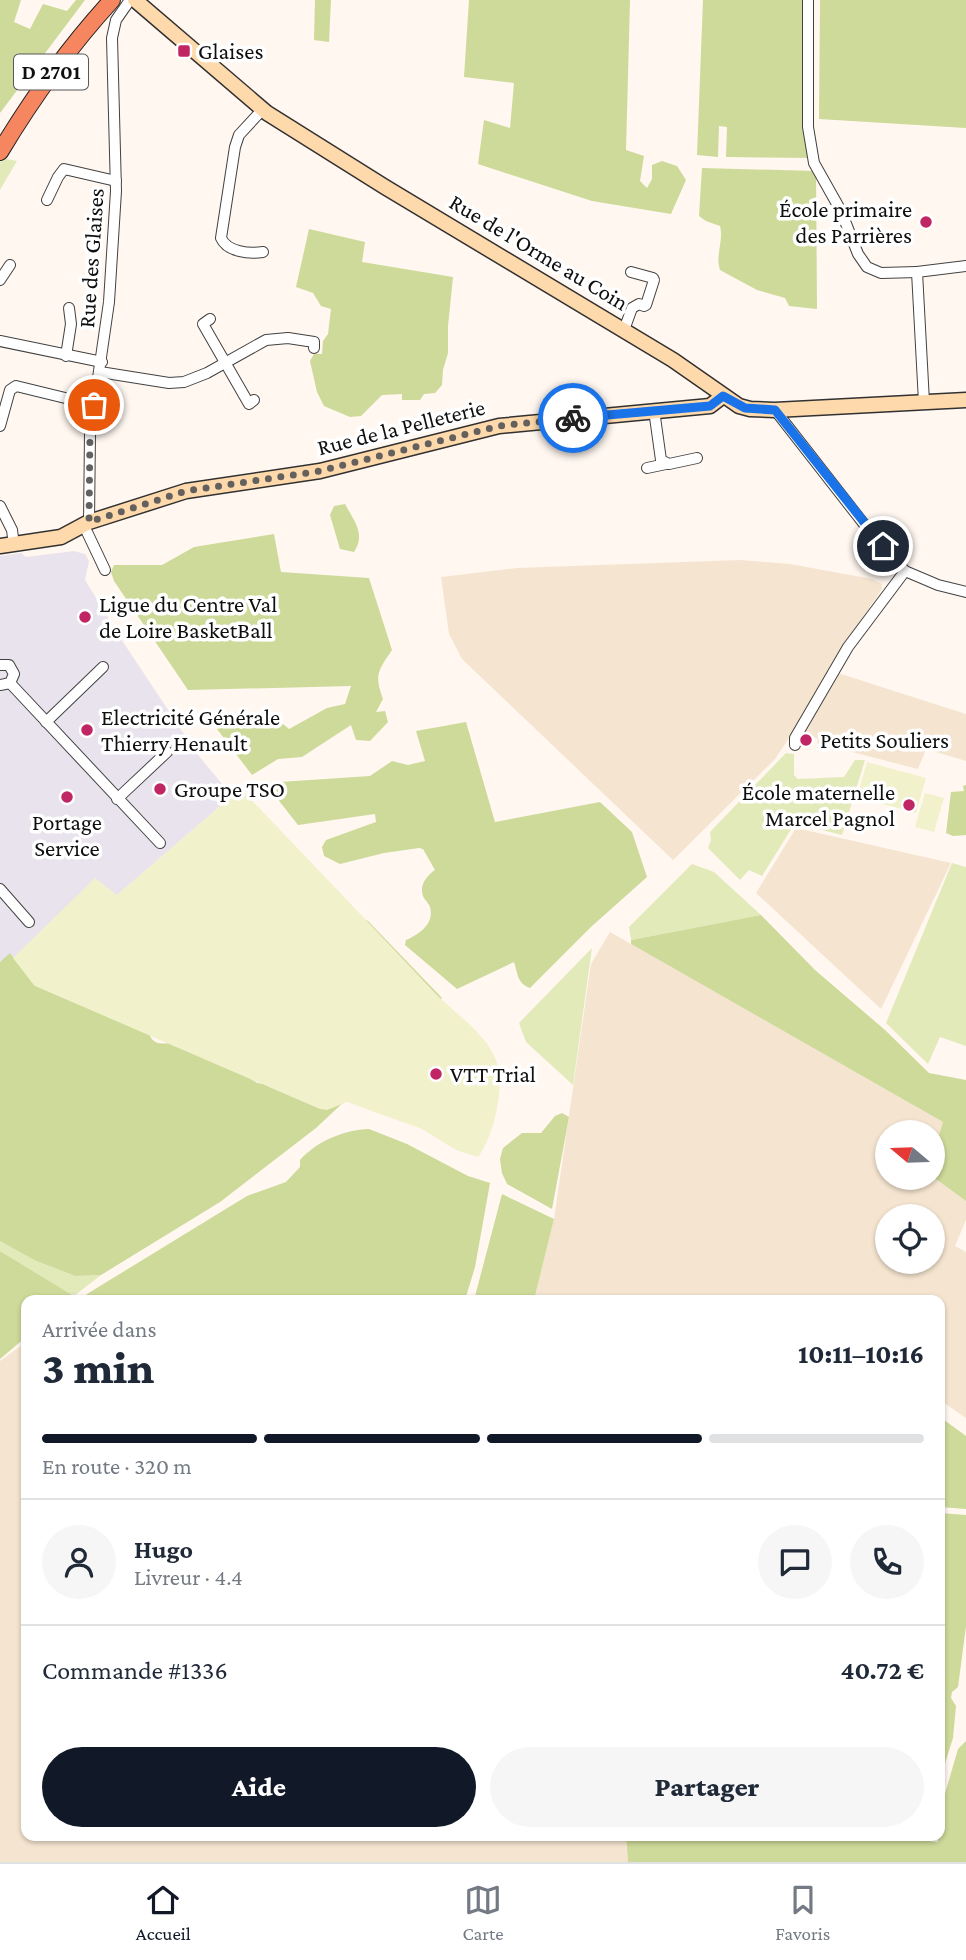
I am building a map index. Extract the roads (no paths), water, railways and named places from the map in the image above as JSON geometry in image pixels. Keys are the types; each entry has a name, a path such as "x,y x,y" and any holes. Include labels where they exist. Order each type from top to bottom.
{"highway":[{"name":"D 2701","path":"0,132 42,67 97,0"},
{"name":"D 2701","path":"0,152 50,74 112,0"}],"main road":[{"name":"Rue de l'Orme au Coin","path":"132,0 262,110 673,360 723,396 745,408 775,410 966,400"},
{"name":"Rue de la Pelleterie","path":"7,545 68,543 89,525 186,491 320,471 499,426 710,406 723,396"}],"street":[{"name":"Rue des Glaises","path":"89,525 90,433 109,302 116,181 112,38 116,20 132,0"},
{"path":"808,0 808,127 814,163 842,211 858,254 867,267 881,273 966,266"},
{"path":"262,110 239,135 235,147 221,238 223,244 232,249 263,252"},
{"path":"47,200 64,169 116,181"},
{"path":"0,280 10,265"},
{"path":"624,330 632,308 639,304 646,305 654,280 631,272"},
{"path":"917,272 924,402"},
{"path":"65,356 71,324 69,308"},
{"path":"210,319 203,324 224,363 249,404 254,400"},
{"path":"0,341 176,384 192,380 267,340 277,338 314,342 314,348"},
{"path":"0,426 10,390 16,386 94,405"},
{"path":"654,410 660,457 666,464"},
{"path":"775,410 871,533 905,571 938,585 966,592"},
{"path":"647,468 697,458"},
{"path":"0,506 12,530 7,545"},
{"path":"89,525 106,570"},
{"path":"795,745 795,738 848,646 905,571"},
{"path":"0,665 11,667 14,678 4,686 46,722 160,843"},
{"path":"46,722 103,667"},
{"path":"117,799 167,752"},
{"path":"0,890 29,922"}],"place":[{"name":"Glaises","path":"184,51"},
{"name":"École primaire des Parrières","path":"926,222"},
{"name":"Ligue du Centre Val de Loire BasketBall","path":"85,617"},
{"name":"Electricité Générale Thierry Henault","path":"87,730"},
{"name":"Petits Souliers","path":"806,740"},
{"name":"Groupe TSO","path":"160,789"},
{"name":"Portage Service","path":"67,797"},
{"name":"École maternelle Marcel Pagnol","path":"909,805"},
{"name":"VTT Trial","path":"436,1074"}]}
